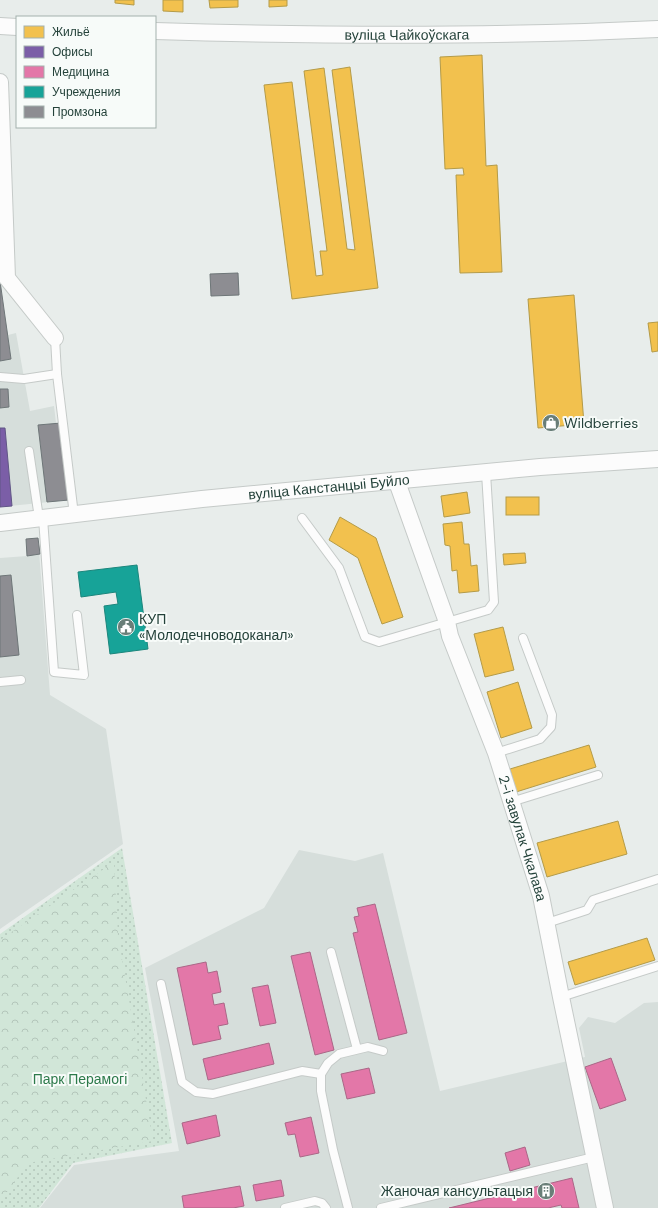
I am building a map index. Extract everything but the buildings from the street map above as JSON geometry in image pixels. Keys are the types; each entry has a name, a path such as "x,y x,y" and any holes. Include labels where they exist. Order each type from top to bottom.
{"street":[{"path":"0,26 16,26"},
{"name":"вуліца Чайкоўскага","path":"156,31 383,34 546,34 658,30"},
{"path":"0,82 2,208 6,278 55,338"},
{"name":"вуліца Канстанцыі Буйло","path":"0,523 202,499 658,459"},
{"name":"2-і завулак Чкалава","path":"397,482 447,622 450,636 496,753 541,896 560,997 605,1208"}],"lane":[{"path":"55,338 57,374 74,515"},
{"path":"0,377 24,378 57,374"},
{"path":"29,451 41,518 54,672 84,675 77,614"},
{"path":"302,518 339,568 365,637 379,642 488,610 494,602 486,473"},
{"path":"496,753 540,739 551,727 552,715 523,638"},
{"path":"0,682 21,680"},
{"path":"511,802 598,775"},
{"path":"547,923 587,910 593,900 658,879"},
{"path":"332,952 357,1049"},
{"path":"560,997 658,966"},
{"path":"161,984 182,1082 196,1092 213,1094 302,1072 321,1074"},
{"path":"348,1208 333,1150 321,1091 321,1074 328,1063 339,1054 368,1047 383,1051"},
{"path":"381,1208 594,1158"},
{"path":"284,1208 315,1201 322,1203 326,1208"}],"shaded area":[{"path":"0,289 8,335 16,333 30,411 54,406 56,423 61,423 69,500 0,507"},
{"path":"38,538 50,695 106,729 123,844 0,929 0,558 27,556 26,539"},
{"path":"299,850 355,861 383,853 440,1091 585,1057 579,1028 588,1017 615,1023 644,1003 658,1002 658,1208 40,1208 74,1165 179,1151 145,968 264,908"}],"green space":[{"name":"Парк Перамогі","path":"122,848 172,1143 73,1163 39,1208 0,1208 0,934"},
{"name":"Парк Перамогі","path":"114,862 118,935 153,1141 28,1163 0,1202 0,940"}],"place":[{"name":"Wildberries","path":"551,423"},
{"name":"КУП «Молодечноводоканал»","path":"126,627"},
{"name":"Жаночая кансультацыя","path":"546,1191"}]}
